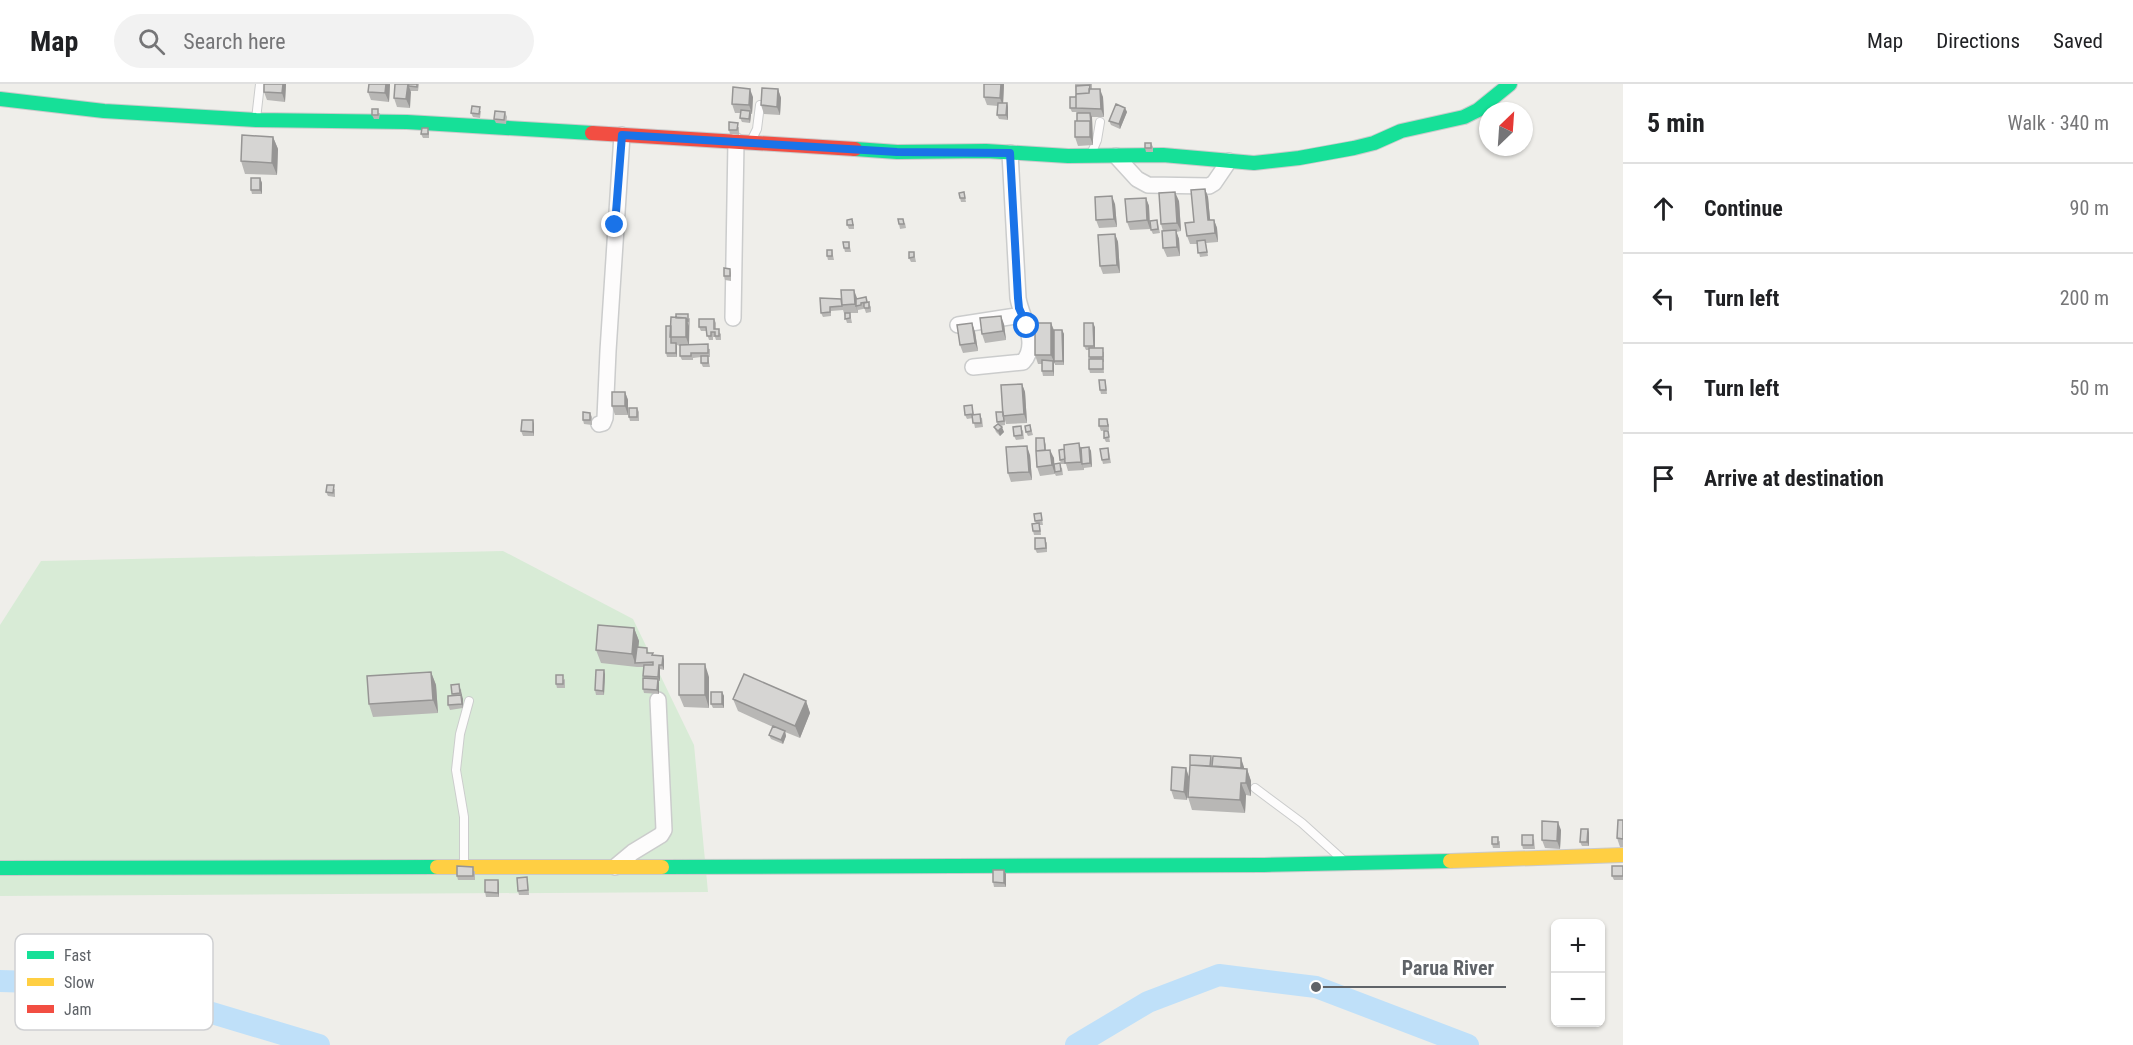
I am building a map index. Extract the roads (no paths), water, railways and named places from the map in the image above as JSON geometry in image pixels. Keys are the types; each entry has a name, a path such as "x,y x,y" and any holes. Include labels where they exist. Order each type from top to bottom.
{"street":[{"path":"0,99 104,111 253,123 407,122 910,152 970,151 1090,156 1163,155 1254,162 1276,161 1366,145 1401,131 1471,114 1510,84"},
{"path":"599,424 603,423 605,418 622,135"},
{"path":"733,318 743,142"},
{"path":"973,367 1023,362 1026,359 1030,337 1018,298 1010,153"},
{"path":"1116,156 1137,178 1148,185 1209,186 1214,183 1229,161"},
{"path":"958,325 1022,315"},
{"path":"615,867 633,852 661,835 664,830 658,700"},
{"path":"0,868 1232,865 1623,855"}],"lane":[{"path":"253,123 260,84"},
{"path":"743,142 757,129 760,105"},
{"path":"1090,156 1097,140 1100,122"},
{"path":"464,867 464,817 456,770 460,734 469,700"},
{"path":"1255,788 1302,823 1346,863"}],"waterway":[{"path":"1076,1045 1148,1002 1219,975 1316,987 1468,1045"},
{"path":"0,981 15,981"},
{"path":"213,1013 319,1045"}],"place":[{"name":"Parua River","path":"1316,987"}]}
